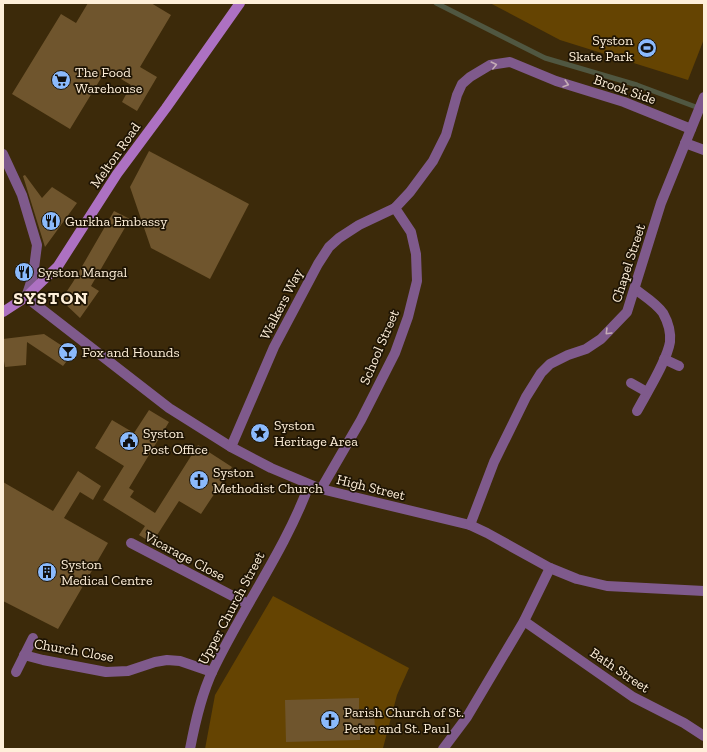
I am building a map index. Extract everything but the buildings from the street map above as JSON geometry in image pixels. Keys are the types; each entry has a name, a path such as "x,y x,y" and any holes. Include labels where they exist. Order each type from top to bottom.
{"street":[{"name":"Melton Road","path":"3,312 26,297 58,266 117,174 166,108 240,3"},
{"name":"Brook Side","path":"395,208 410,192 433,161 446,135 457,94 462,84 470,77 490,65 510,62 556,81 693,125"},
{"name":"Chapel Street","path":"470,525 494,462 534,383 550,364 586,348 601,339 627,312 661,203 704,97"},
{"path":"685,143 704,150"},
{"path":"3,154 22,195 37,245 33,276 26,297"},
{"name":"Walkers Way","path":"230,447 274,347 318,264 329,247 339,238 359,225 395,208"},
{"name":"School Street","path":"321,489 361,420 395,353 408,317 417,281 416,254 411,232 395,208"},
{"path":"635,289 658,307 663,314 669,327 670,342 664,359 637,411"},
{"name":"High Street","path":"26,297 169,408 230,447 309,485 470,525 550,568 577,579 607,586 704,591"},
{"path":"664,359 679,366"},
{"path":"630,383 647,392"},
{"name":"Upper Church Street","path":"190,749 199,710 212,672 286,537 303,503 309,485"},
{"name":"Vicarage Close","path":"131,543 248,604"},
{"path":"443,749 467,717 524,621 550,568"},
{"name":"Bath Street","path":"524,621 633,698 684,723 704,736"},
{"name":"Church Close","path":"16,672 33,638"},
{"name":"Church Close","path":"24,655 106,672 128,671 155,662 167,660 180,661 212,672"}],"shaded area":[{"path":"490,3 704,3 704,39 688,80 560,40"},
{"path":"273,596 409,668 397,695 383,748 205,749 215,695"}],"waterway":[{"path":"436,3 545,58 637,85 704,110"}],"place":[{"name":"Syston Skate Park","path":"647,48"},
{"name":"The Food Warehouse","path":"61,80"},
{"name":"Gurkha Embassy","path":"51,221"},
{"name":"Syston Mangal","path":"24,272"},
{"name":"Fox and Hounds","path":"68,352"},
{"name":"Syston Heritage Area","path":"260,433"},
{"name":"Syston Post Office","path":"129,441"},
{"name":"Syston Methodist Church","path":"199,480"},
{"name":"Syston Medical Centre","path":"47,572"},
{"name":"Parish Church of St. Peter and St. Paul","path":"330,720"}],"district":[{"name":"SYSTON","path":"51,298"}]}
